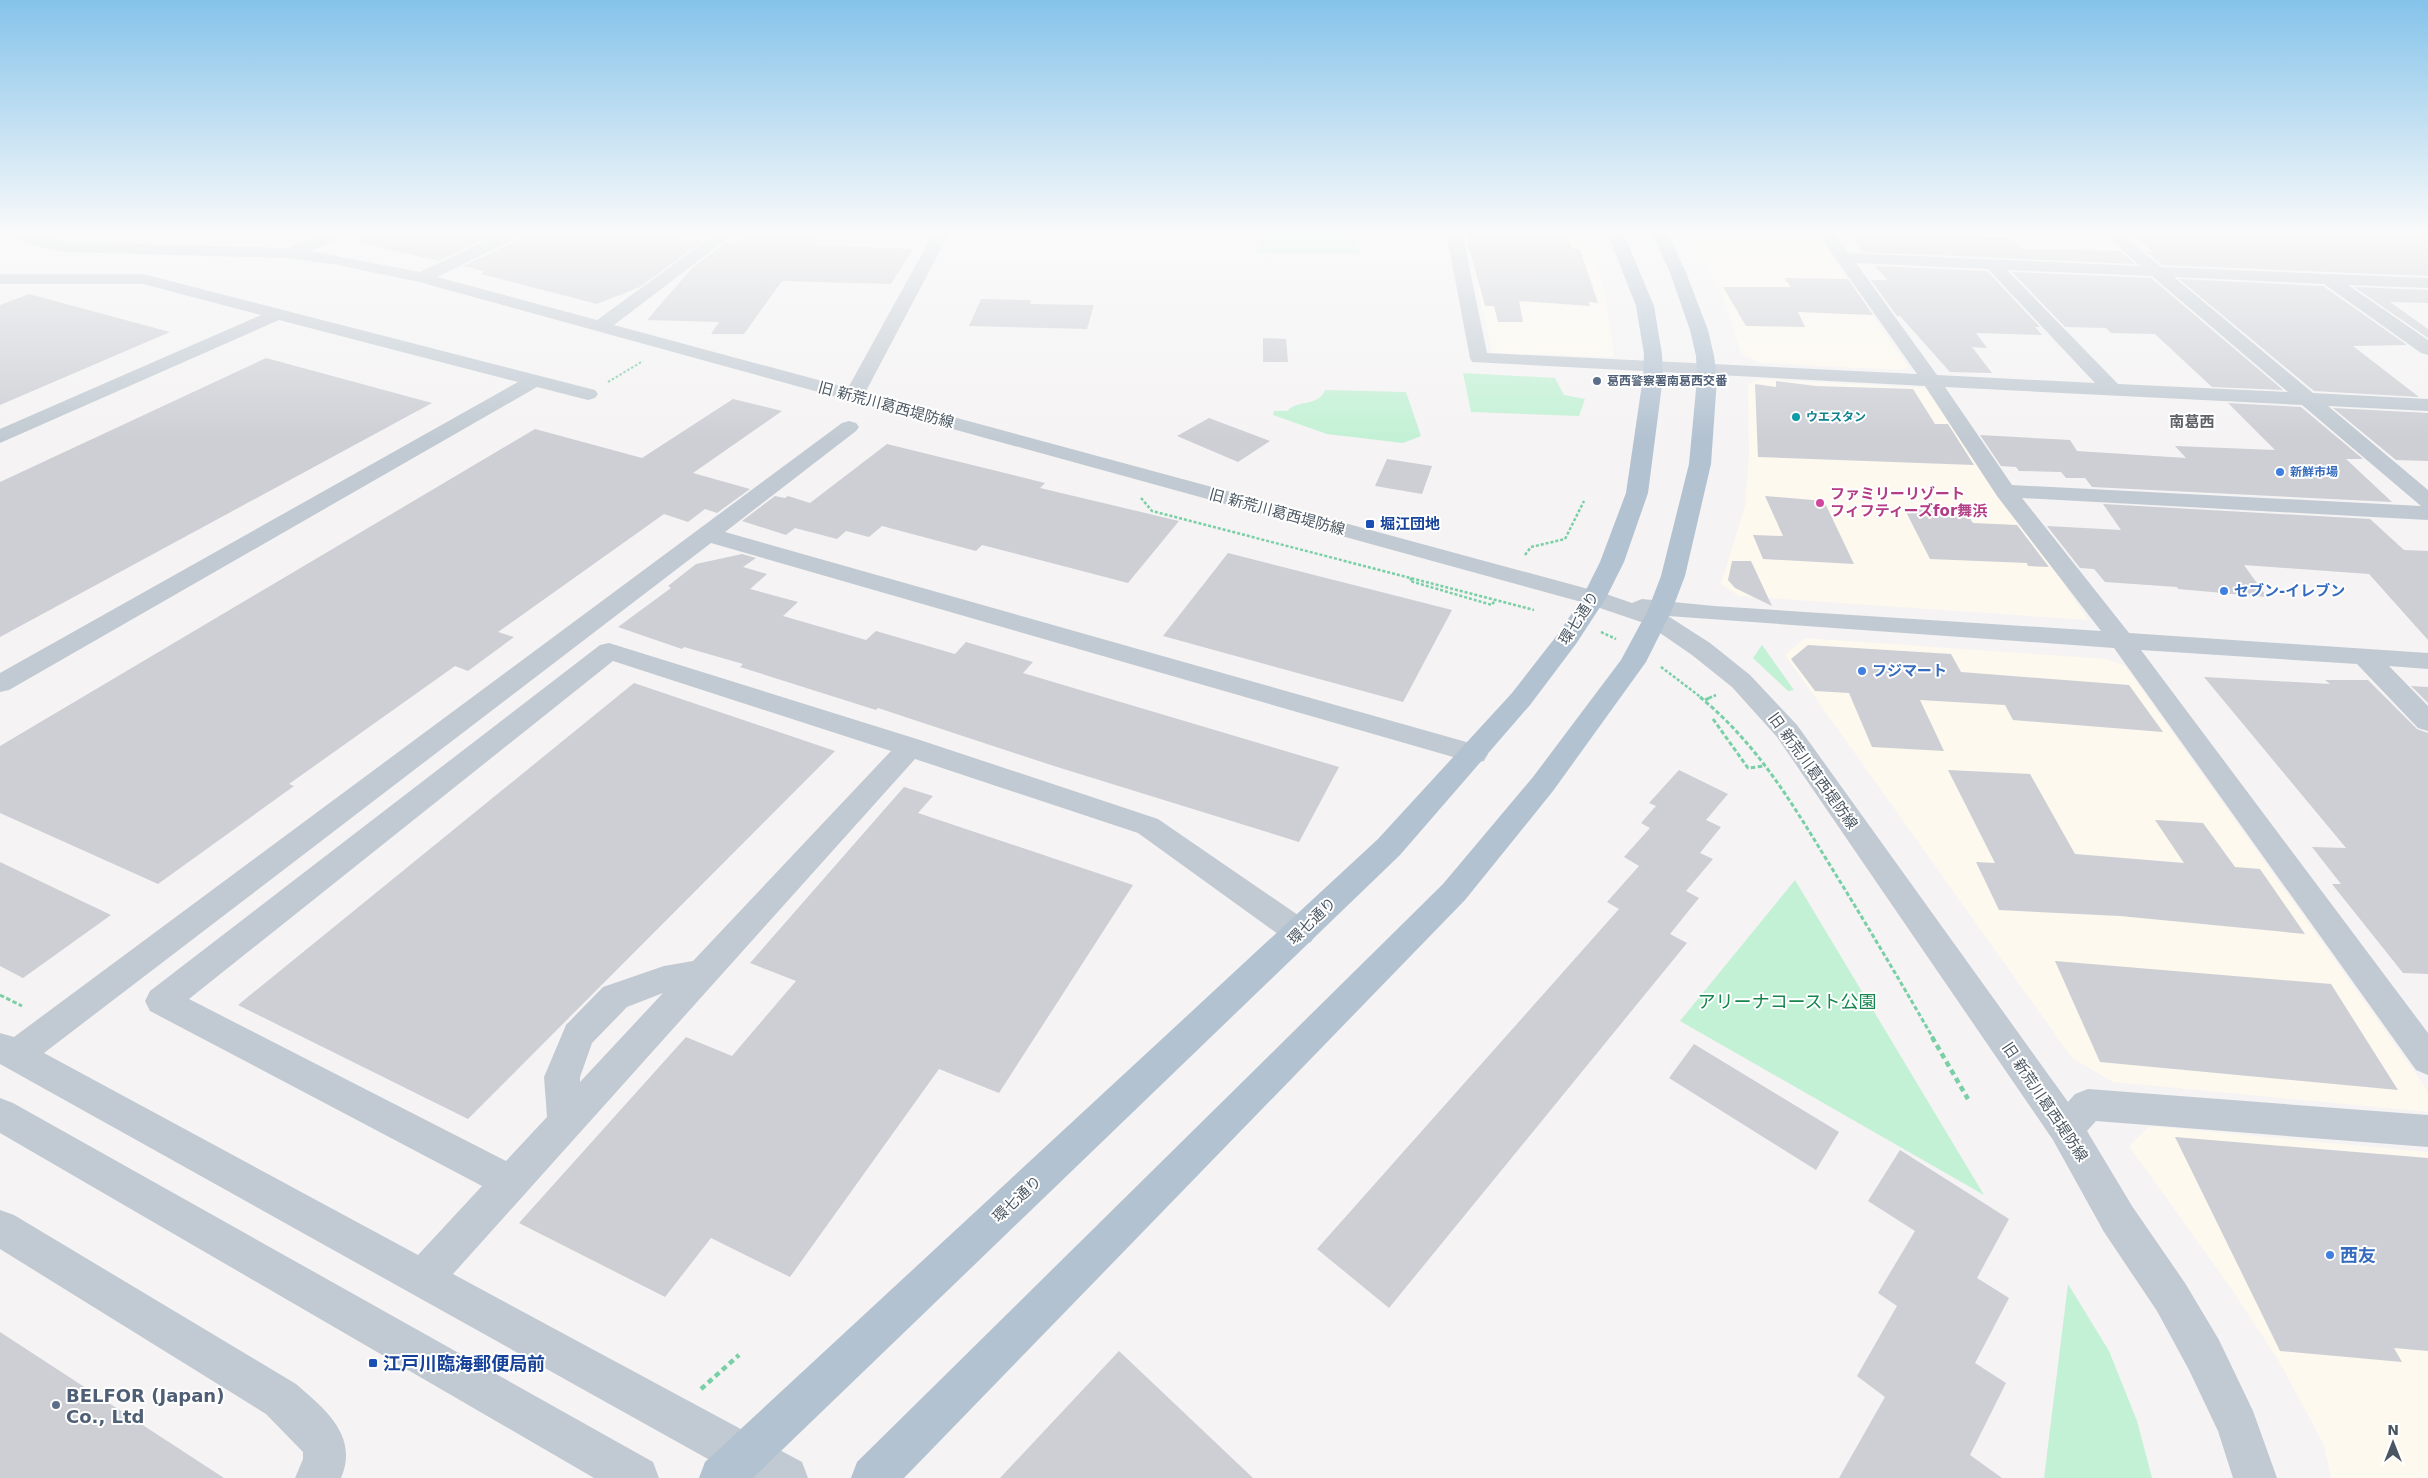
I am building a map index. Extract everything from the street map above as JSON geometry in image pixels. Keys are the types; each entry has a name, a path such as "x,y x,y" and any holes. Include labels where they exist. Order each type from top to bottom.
{"main road":[{"name":"環七通り","path":"733,1467 1300,933 1388,847 1474,754 1521,699 1594,598 1612,562 1637,493 1653,365 1653,354 1643,301"},
{"path":"873,1478 1454,892 1543,784 1633,662 1658,614 1673,576 1700,464 1706,368 1701,339 1690,301"}],"street":[{"path":"228,301 588,394"},
{"name":"旧 新荒川葛西堤防線","path":"505,301 1658,614 1741,681 1787,731 2066,1129 2118,1219 2170,1297 2204,1355 2238,1426 2255,1478"},
{"path":"599,327 634,301"},
{"path":"853,396 905,301"},
{"path":"1468,301 1479,358 1653,365 2428,405"},
{"path":"1876,301 1932,380 2005,491 2122,641 2428,1060"},
{"path":"2028,301 2112,389"},
{"path":"2192,301 2428,501"},
{"path":"2360,301 2428,349"},
{"path":"0,437 278,314"},
{"path":"0,684 535,380"},
{"path":"786,1478 733,1467 423,1278 8,1051 849,427"},
{"path":"2005,491 2428,513"},
{"path":"706,534 1474,754"},
{"path":"1658,614 2428,661"},
{"path":"511,1182 162,1001 610,651 910,747 1148,826 1300,933"},
{"path":"2365,657 2428,722"},
{"path":"423,1278 910,747"},
{"path":"566,1123 562,1077 578,1035 615,997 664,979 703,974"},
{"path":"2066,1129 2088,1105 2428,1131"},
{"path":"0,1114 637,1478"},
{"path":"0,1228 281,1398 320,1436 326,1451 322,1472 317,1478"}],"path":[{"path":"588,394 648,358"},
{"path":"1139,496 1152,510 1534,610"},
{"path":"1531,548 1565,540 1584,501"},
{"path":"1414,576 1410,581 1492,605 1495,600"},
{"path":"1713,719 1748,768 1765,766"},
{"path":"1886,955 1968,1099"},
{"path":"0,995 22,1006"}],"shaded area":[{"path":"1480,301 1606,301 1614,355 1608,357 1492,353"},
{"path":"1725,301 1862,301 1909,367 1901,370 1760,363 1741,354"},
{"path":"1762,379 1925,388 2029,531 2088,620 1739,596 1721,584 1745,506 1749,457 1748,384"},
{"path":"1805,638 2106,659 2125,666 2428,1091 2428,1112 2113,1082 2072,1058 1785,655"},
{"name":"西友","path":"2150,1126 2428,1152 2428,1478 2331,1478 2324,1445 2280,1363 2231,1288 2129,1146"}],"green space":[{"path":"1463,373 1555,378 1564,395 1585,399 1579,416 1471,412"},
{"path":"1325,390 1406,392 1421,436 1403,443 1327,434 1273,415 1274,411 1287,411 1297,405 1318,399"},
{"path":"1762,645 1794,690 1788,691 1753,658"},
{"name":"アリーナコースト公園","path":"1795,880 1984,1195 1680,1021"},
{"path":"2068,1284 2109,1351 2137,1421 2152,1478 2044,1478"}],"building":[{"path":"11,301 55,301 170,332 0,405 0,305"},
{"path":"585,301 605,301 597,304"},
{"path":"663,301 768,301 744,334 711,334 719,322 647,320"},
{"path":"980,301 1031,301 1030,304 1094,305 1087,329 969,326"},
{"path":"1484,301 1597,301 1598,303 1589,302 1590,306 1519,301 1523,322 1498,322 1494,306 1485,306"},
{"path":"1731,301 1863,301 1873,315 1798,312 1805,327 1746,326"},
{"path":"1886,301 2015,301 2040,327 2035,327 2042,335 1976,333 1987,348 1972,347 1992,373 1950,372 1900,316 1897,316"},
{"path":"2040,301 2178,301 2283,390 2212,387 2155,334 2111,333 2106,328 2065,327"},
{"path":"2205,301 2344,301 2407,345 2353,346 2419,397 2314,391"},
{"path":"2374,301 2428,301 2428,303 2390,302 2428,329 2428,338"},
{"path":"1263,338 1286,339 1288,362 1263,362"},
{"path":"266,358 432,403 0,637 0,482"},
{"path":"1776,381 1816,386 1913,389 1935,424 1948,424 1974,465 1758,457 1755,384 1776,387"},
{"path":"733,399 782,411 693,473 750,489 717,513 705,509 688,522 664,514 498,632 514,637 468,671 455,666 289,784 294,786 158,884 0,813 0,746 535,429 642,458"},
{"path":"2228,403 2301,407 2363,459 2346,459 2392,502 2092,487 2085,478 2066,478 2061,472 2019,471 2016,467 2001,466 1980,435 2070,440 2077,451 2186,458 2175,446 2275,450"},
{"path":"2333,408 2428,413 2428,461 2396,460"},
{"path":"1209,418 1270,441 1238,462 1177,436"},
{"path":"887,444 1045,483 1040,488 1179,521 1128,583 982,545 976,551 882,526 869,537 846,531 837,539 795,528 786,535 742,521 775,496 785,498 788,496 810,503"},
{"path":"1387,459 1432,466 1422,494 1375,486"},
{"path":"1765,496 1824,501 1854,564 1763,559 1753,535 1783,536"},
{"path":"2103,504 2370,519 2404,550 2428,551 2428,640 2369,574 2244,565 2267,597 2178,589 2177,587 2105,582 2094,569 2080,568 2047,526 2121,530"},
{"path":"1904,508 1967,514 1973,523 2017,525 2049,567 2028,566 2027,563 1930,559"},
{"path":"1228,553 1452,610 1403,702 1163,636"},
{"path":"742,554 756,558 743,567 767,574 750,589 798,602 783,616 866,640 876,631 955,654 966,642 1033,662 1023,673 1339,767 1299,842 1054,766 878,708 876,710 740,667 743,664 684,647 682,649 618,627 671,588 668,586 696,564"},
{"path":"1732,561 1751,561 1772,606 1735,588 1728,580"},
{"path":"1808,645 1951,654 1961,672 2129,685 2163,732 2013,720 2005,705 1920,700 1944,751 1872,747 1849,693 1815,691 1791,659"},
{"path":"2204,677 2330,684 2325,680 2368,680 2417,729 2428,733 2428,974 2403,973 2332,884 2341,884 2312,847 2346,848"},
{"path":"634,683 835,751 468,1119 238,1005"},
{"path":"2411,686 2428,687 2428,703"},
{"path":"1679,770 1728,794 1706,820 1721,827 1700,853 1713,859 1686,891 1699,898 1670,934 1687,943 1389,1308 1317,1249 1619,909 1607,902 1639,866 1624,857 1650,828 1641,823 1656,806 1649,803"},
{"path":"1948,770 2030,774 2075,854 2184,863 2155,820 2203,823 2235,867 2260,869 2305,934 2120,916 1999,910 1976,862 1995,863"},
{"path":"904,787 933,796 918,813 1133,885 999,1093 939,1069 790,1277 711,1238 665,1297 519,1223 686,1037 732,1056 796,981 750,963"},
{"path":"0,862 111,915 23,978 0,966"},
{"path":"2055,961 2331,984 2398,1090 2100,1062"},
{"path":"1694,1044 1839,1132 1816,1170 1669,1078"},
{"name":"西友","path":"2175,1137 2428,1158 2428,1351 2394,1348 2402,1362 2280,1351"},
{"path":"1900,1150 2009,1219 1977,1278 2009,1298 1975,1363 2006,1383 1970,1455 2002,1478 1839,1478 1885,1397 1857,1376 1897,1306 1878,1293 1915,1231 1868,1201"},
{"name":"BELFOR (Japan) Co., Ltd","path":"0,1332 224,1478 0,1478"},
{"path":"1119,1351 1253,1478 1000,1478"}],"place":[{"name":"葛西警察署南葛西交番","path":"1597,381"},
{"name":"ウエスタン","path":"1796,417"},
{"name":"新鮮市場","path":"2280,472"},
{"name":"ファミリーリゾート フィフティーズfor舞浜","path":"1820,503"},
{"name":"堀江団地","path":"1370,524"},
{"name":"セブン-イレブン","path":"2224,591"},
{"name":"フジマート","path":"1862,671"},
{"name":"西友","path":"2330,1255"},
{"name":"江戸川臨海郵便局前","path":"373,1363"},
{"name":"BELFOR (Japan) Co., Ltd","path":"56,1405"}],"district":[{"name":"南葛西","path":"2192,422"}]}
